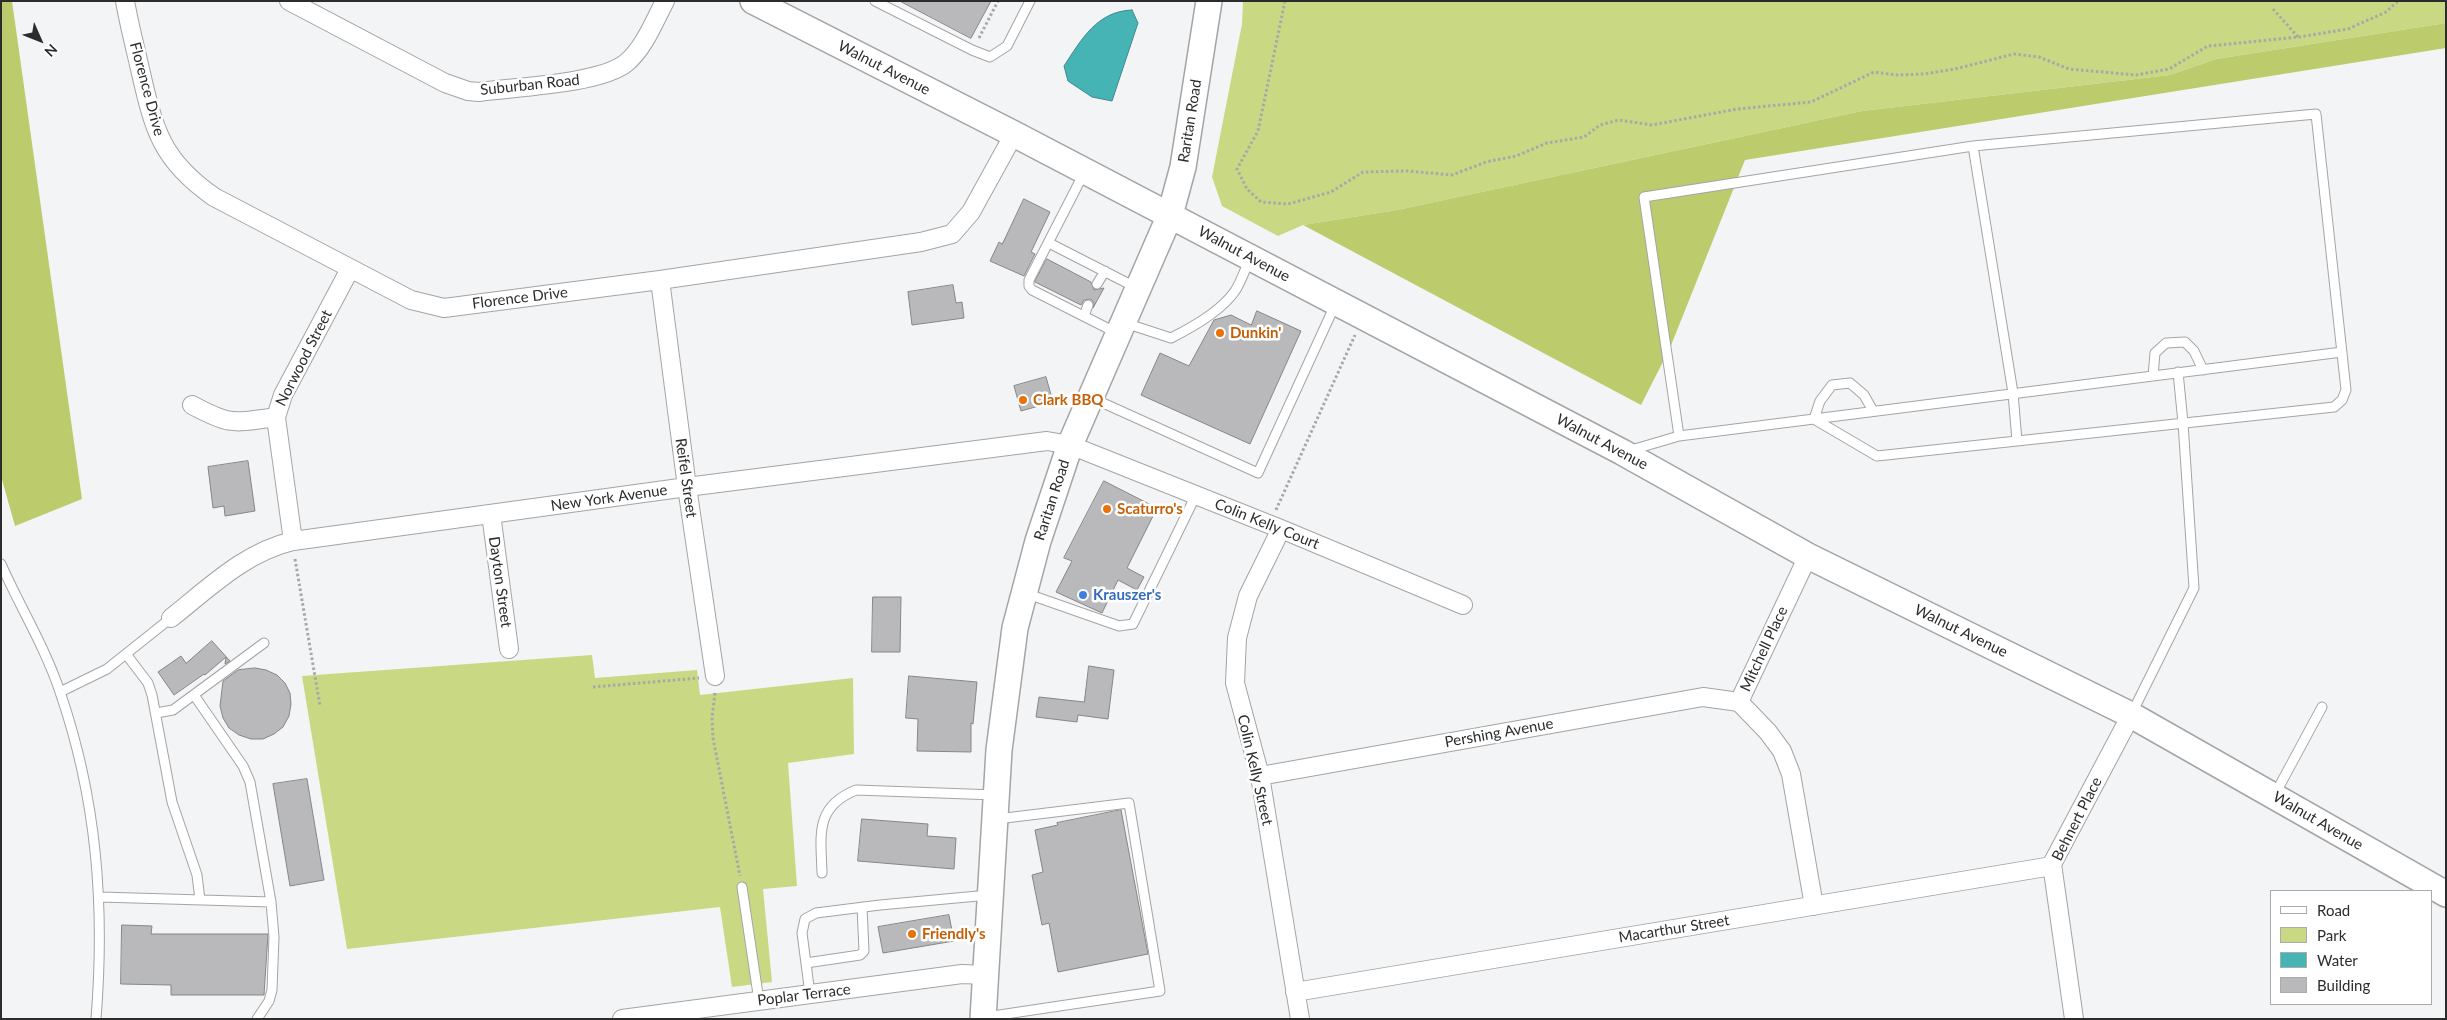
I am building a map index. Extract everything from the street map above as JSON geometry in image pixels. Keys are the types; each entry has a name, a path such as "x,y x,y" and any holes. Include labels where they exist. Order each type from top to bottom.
{"street":[{"name":"Florence Drive","path":"126,1 152,122 164,148 176,165 191,180 214,197 410,300 444,308 660,280 921,242 952,234 971,212 1014,134"},
{"name":"Suburban Road","path":"289,1 445,83 468,91 479,92 594,78 617,69 636,53 665,1"},
{"name":"Walnut Avenue","path":"753,1 1084,170 1622,452 1808,556 2131,715 2446,894"},
{"name":"Raritan Road","path":"983,1018 998,750 1008,667 1024,593 1041,533 1070,445 1170,215 1183,167 1204,7"},
{"name":"Norwood Street","path":"292,541 276,417 283,395 350,269"},
{"name":"Reifel Street","path":"660,280 687,487 715,676"},
{"path":"192,405 231,423 276,417"},
{"name":"New York Avenue","path":"171,618 249,558 272,547 292,541 1034,442 1047,441 1070,445"},
{"name":"Colin Kelly Court","path":"1070,445 1463,604"},
{"name":"Dayton Street","path":"491,514 509,649"},
{"name":"Colin Kelly Street","path":"1275,527 1248,596 1237,638 1235,683 1260,776 1300,1019"},
{"name":"Mitchell Place","path":"1808,556 1739,702 1768,732 1782,751 1791,774 1814,906"},
{"name":"Pershing Avenue","path":"1260,776 1703,697 1739,702"},
{"name":"Behnert Place","path":"2074,1019 2052,866 2131,715"},
{"name":"Macarthur Street","path":"1295,992 2052,866"},
{"name":"Poplar Terrace","path":"622,1019 962,974 985,974"}],"lane":[{"path":"875,1 972,50 990,57 1008,46 1030,1"},
{"path":"1679,436 1644,197 1973,146 2316,114 2346,390 2342,400 2334,407 1877,456 1814,419"},
{"path":"1973,146 2014,394 2017,441"},
{"path":"1084,170 1029,280 1028,286 1032,290 1084,316 1122,329 1171,338 1195,326 1228,300 1236,290 1250,258"},
{"path":"1049,243 1139,290"},
{"path":"1097,284 1104,271"},
{"path":"1092,397 1258,473 1336,303"},
{"path":"1084,316 1088,305"},
{"path":"2153,376 2155,352 2166,343 2185,342 2194,351 2203,370"},
{"path":"1622,452 1679,436 2342,352"},
{"path":"2131,715 2194,588 2184,423 2178,372"},
{"path":"1814,419 1820,402 1832,385 1850,382 1864,395 1873,411"},
{"path":"1024,593 1119,626 1133,624 1196,495"},
{"path":"1,564 42,645 60,692 82,771 94,835 100,897 100,968 96,1019"},
{"path":"60,692 95,675 126,654 171,618"},
{"path":"156,713 173,710 264,643"},
{"path":"126,654 148,683 156,713 172,802 197,876 200,900"},
{"path":"194,694 247,774 271,902 274,937 272,990 269,1001 257,1019"},
{"path":"2274,796 2322,708"},
{"path":"822,873 821,823 830,810 847,794 856,790 995,807 1129,804 1160,991 983,1018"},
{"path":"742,887 759,1001"},
{"path":"810,994 802,933 806,919 816,913 989,895"},
{"path":"100,897 271,902"},
{"path":"806,963 860,955 864,950 862,907"}],"path":[{"path":"972,50 998,1"},
{"path":"1285,1 1258,131 1237,169 1246,189 1261,202 1288,204 1331,192 1363,172 1407,171 1452,175 1486,162 1516,156 1547,143 1584,136 1600,125 1619,120 1652,126 1737,109 1811,102 1874,72 1896,75 1924,74 1954,69 2014,54 2039,57 2069,69 2136,75 2168,69 2208,46 2299,38 2348,29 2386,12 2398,1"},
{"path":"2273,10 2299,38"},
{"path":"1275,527 1363,317"},
{"path":"292,541 320,706"},
{"path":"593,687 715,676 713,738 742,887"}],"green space":[{"path":"1,1 12,1 82,499 15,526 1,476"},
{"path":"1243,1 2446,1 2446,23 2216,59 2170,75 1862,111 1397,210 1303,225 1278,236 1222,206 1212,177 1242,24"},
{"path":"2446,23 2446,48 1745,160 1670,348 1641,405 1303,225 1397,210 1862,111 2170,75 2216,59"},
{"path":"592,655 595,678 697,670 700,695 853,678 854,754 788,763 797,886 763,889 772,982 732,987 720,907 347,949 302,676"}],"water":[{"path":"1132,10 1138,23 1112,101 1092,97 1068,81 1064,66 1084,37 1100,21 1120,12"}],"building":[{"path":"900,1 991,1 971,38"},
{"path":"1024,199 1050,212 1031,252 1035,254 1024,276 990,261 999,242 1002,244"},
{"path":"1047,259 1091,282 1094,290 1104,288 1093,308 1094,303 1091,299 1084,300 1081,305 1035,282"},
{"path":"953,285 956,303 962,302 964,318 912,325 908,292"},
{"path":"1257,311 1301,331 1250,444 1141,395 1160,353 1189,366 1214,320 1231,315 1251,325"},
{"path":"1046,377 1053,402 1021,411 1014,386"},
{"path":"248,461 255,511 225,516 224,506 213,508 208,467"},
{"path":"1104,481 1157,508 1127,568 1144,577 1137,590 1118,580 1102,613 1056,592 1072,561 1064,558"},
{"path":"873,597 901,597 900,652 872,652"},
{"path":"212,641 230,661 225,664 226,657 205,675 174,695 158,672 181,656 186,663"},
{"path":"1089,666 1114,670 1108,719 1078,715 1077,722 1036,717 1039,697 1084,702"},
{"path":"255,668 277,675 285,683 290,693 289,716 283,727 263,739 251,739 239,735 229,728 223,718 220,706 223,681 238,670"},
{"path":"909,676 977,682 973,724 971,723 971,752 917,751 918,719 906,718"},
{"path":"307,779 324,880 290,886 273,784"},
{"path":"1121,810 1148,954 1058,972 1049,923 1042,925 1032,875 1043,872 1035,830 1058,825 1057,823"},
{"path":"862,819 928,824 927,836 956,838 954,869 858,861"},
{"path":"949,915 954,941 883,953 878,927"},
{"path":"122,925 152,926 151,934 268,934 264,995 171,995 171,985 121,984"}],"place":[{"name":"Dunkin'","path":"1220,333"},
{"name":"Clark BBQ","path":"1023,400"},
{"name":"Scaturro's","path":"1107,509"},
{"name":"Krauszer's","path":"1083,595"},
{"name":"Friendly's","path":"912,934"}]}
